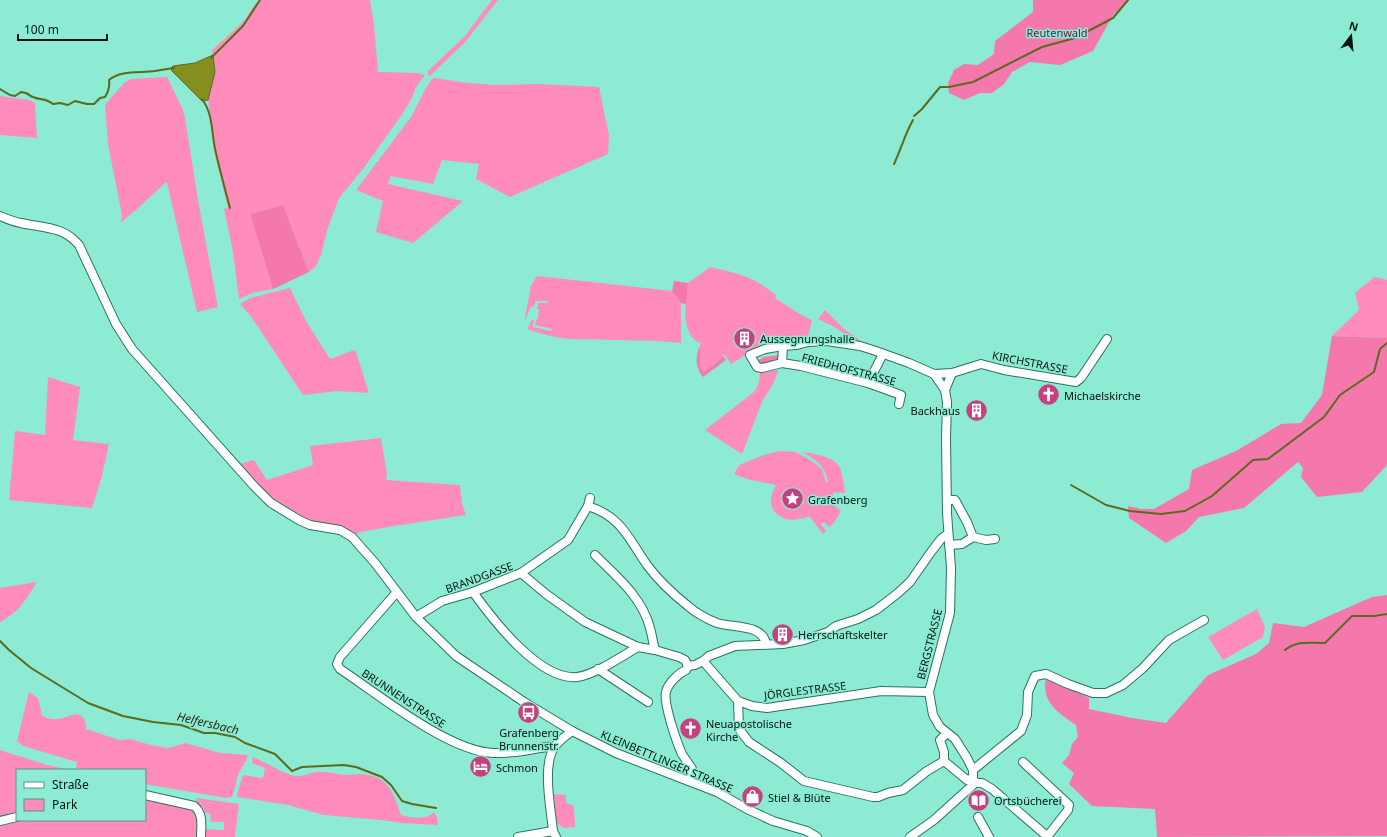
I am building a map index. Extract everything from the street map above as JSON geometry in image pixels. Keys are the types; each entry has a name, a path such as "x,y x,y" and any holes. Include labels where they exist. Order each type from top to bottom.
{"street":[{"name":"KLEINBETTLINGER STRASSE","path":"0,216 19,223 65,232 72,237 79,245 116,324 132,349 254,486 271,503 299,520 347,533 375,563 416,617 456,656 524,702 572,731 616,753 717,792 773,821 807,831 817,837"},
{"name":"KIRCHSTRASSE","path":"952,373 981,364 1004,370 1076,382 1081,378 1107,338"},
{"name":"FRIEDHOFSTRASSE","path":"899,404 901,395 868,383 801,366 782,363 762,368 757,367 750,355 765,349 827,341 860,346 934,374 952,373"},
{"path":"782,363 783,346"},
{"path":"868,383 883,354"},
{"name":"BERGSTRASSE","path":"945,390 952,373"},
{"name":"BERGSTRASSE","path":"934,374 945,390 947,402 947,500 951,568 950,613 929,692 933,714 940,727 955,739 974,777"},
{"path":"947,500 955,500 973,537"},
{"name":"BRANDGASSE","path":"416,617 442,601 473,592 521,573 568,540 589,502 612,518 631,539 647,565 666,587 687,606 718,623 763,634 766,639 766,644"},
{"path":"689,781 692,769 682,754 669,718 665,698 669,685 686,670 688,666 695,665 709,656 736,646 787,644 804,640 828,632 836,626 858,619 876,610 910,582 931,552 948,534"},
{"path":"949,545 962,544 973,537 986,540 995,539"},
{"path":"595,555 628,588 640,604 650,627 654,650"},
{"path":"521,573 546,594 585,622 638,646 679,657 685,660 688,666"},
{"name":"BRUNNENSTRASSE","path":"397,592 340,657 337,664 340,669 420,723 475,751 494,754 554,746"},
{"path":"473,592 500,627 533,658 549,670 563,676 576,677 588,674 638,646"},
{"path":"910,837 934,820 974,777 1021,731 1027,715 1028,692 1035,676 1046,674 1093,693 1106,693 1123,685 1143,668 1169,640 1204,620"},
{"path":"703,661 738,701 739,729 749,742 804,781 878,797 888,792 903,790 927,771 944,761"},
{"path":"598,669 648,702"},
{"name":"JÖRGLESTRASSE","path":"738,701 752,706 767,708 881,691 929,692"},
{"path":"518,837 555,834 547,776 548,763 554,746 572,731"},
{"path":"944,761 944,752 940,740 946,733"},
{"path":"944,761 967,780 974,777"},
{"path":"974,777 1002,796 1048,837 1068,810 1069,805 1023,762"},
{"path":"146,795 194,806 201,814 201,837"},
{"path":"0,821 16,817"},
{"path":"978,817 989,837"}],"green space":[{"path":"259,0 370,0 374,25 378,72 417,73 425,75 416,87 412,98 401,116 363,169 339,198 328,227 321,255 316,266 309,272 283,205 250,214 273,289 252,293 239,299 233,252 224,209 228,208 214,150 208,100 215,72 212,50 234,31"},
{"path":"492,0 498,0 466,41 431,75 428,75 428,71 465,36"},
{"name":"Reutenwald","path":"1033,0 1130,0 1113,15 1093,51 1060,65 1030,62 1012,72 1004,84 992,93 980,93 964,100 949,93 948,83 954,70 964,64 978,65 994,54 995,41 1033,12"},
{"path":"167,77 183,110 185,118 199,206 218,307 197,312 167,183 166,182 120,223 122,217 121,210 108,144 105,105 124,83 131,79"},
{"path":"434,78 468,83 498,85 539,84 599,87 609,136 608,154 510,197 476,179 479,164 442,160 433,184 391,176 388,184 463,201 413,243 376,232 383,201 356,190 411,117 426,88"},
{"path":"0,96 29,100 35,103 37,138 0,135"},
{"path":"283,205 309,272 273,289 250,214"},
{"path":"710,267 745,276 768,289 776,295 775,298 812,320 807,340 798,343 767,338 761,340 757,348 731,364 724,354 721,359 704,372 700,368 699,348 701,343 694,339 689,333 685,308 688,283"},
{"path":"537,276 672,291 681,303 681,343 586,340 549,336 527,329 532,320 534,320 533,327 551,331 552,329 535,325 538,318 538,303 547,303 548,301 536,301 534,306 530,308 524,323 531,285"},
{"path":"1374,277 1387,280 1387,336 1385,338 1332,336 1359,310 1355,293"},
{"path":"674,281 688,283 686,304 681,303 672,291"},
{"path":"290,288 306,321 330,359 354,350 356,352 369,393 337,391 303,395 250,315 240,304 250,298"},
{"path":"825,310 844,329 861,341 861,345 833,326 818,319"},
{"path":"1332,336 1385,338 1387,336 1387,465 1362,492 1317,497 1301,477 1303,468 1298,462 1244,508 1199,517 1186,531 1166,543 1129,518 1128,506 1141,509 1154,509 1189,489 1192,470 1236,451 1281,424 1301,423 1322,395"},
{"path":"699,348 700,368 704,372 723,356 726,360 703,377 697,363"},
{"path":"780,355 779,361 761,365 757,361 764,357"},
{"path":"761,370 762,373 778,371 774,382 762,402 742,454 705,430 754,392 758,384"},
{"path":"48,377 80,387 73,440 109,444 102,476 92,508 9,500 15,431 45,435"},
{"path":"381,438 387,474 386,480 460,485 462,504 466,515 360,532 355,535 344,528 306,519 287,509 270,496 240,464 254,460 267,480 313,465 310,446"},
{"path":"779,451 796,452 813,462 822,469 826,482 828,482 827,476 820,464 803,452 829,458 840,468 845,493 834,492 830,502 841,511 834,523 829,527 824,522 821,524 826,531 823,534 809,516 793,520 782,518 774,511 771,500 776,485 747,479 734,474 739,465"},
{"path":"37,582 17,610 0,622 0,588"},
{"path":"1387,595 1387,836 1157,837 1155,809 1092,806 1069,784 1074,773 1062,763 1069,755 1072,744 1078,737 1076,725 1057,711 1048,700 1045,686 1046,677 1089,698 1089,709 1166,723 1208,675 1256,654 1269,643 1273,623 1304,627 1372,597"},
{"path":"1257,609 1265,627 1263,637 1223,660 1208,637"},
{"path":"29,692 38,698 42,715 46,718 60,719 78,714 85,720 86,729 119,740 130,739 168,748 185,743 220,753 248,755 238,775 232,797 226,798 146,784 146,769 76,768 77,762 23,746 17,741"},
{"path":"0,750 65,769 16,769 16,813 0,816"},
{"path":"253,757 293,775 300,776 320,772 343,775 363,774 375,777 387,784 394,796 401,815 409,817 423,817 431,815 434,812 437,817 438,825 324,815 288,805 238,797 237,795 243,775 263,778 265,768 252,763"},
{"path":"553,794 566,795 566,803 574,806 575,827 564,828 557,823 555,799"},
{"path":"197,798 239,804 235,837 205,837 205,829 224,830 224,822 211,822 210,813 205,813 203,807 196,802"},
{"path":"146,800 189,809 192,811 196,818 197,837 0,837 0,827 25,821 146,821"}],"shaded area":[{"path":"213,55 215,72 208,100 202,101 172,71 171,68 173,66 195,63"}],"waterway":[{"path":"211,58 243,26 260,0"},
{"path":"914,116 922,109 940,87 949,87 973,82 1042,47 1075,38 1113,18 1128,0"},
{"path":"0,89 10,95 15,96 21,92 26,93 53,104 60,103 68,105 75,101 94,104 100,98 105,97 109,89 109,80 114,77 130,72 155,71 174,68"},
{"path":"202,99 209,112 214,146 230,208"},
{"path":"894,164 913,120"},
{"path":"1071,485 1106,505 1130,511 1161,514 1185,511 1212,496 1253,460 1268,459 1324,417 1340,395 1374,372 1380,349 1387,343"},
{"path":"1285,650 1299,643 1325,643 1352,616 1374,616 1387,614"},
{"name":"Helfersbach","path":"0,641 31,668 88,703 123,716 153,722 181,725 204,733 215,733 235,737 245,743 275,754 292,771 302,767 344,765 356,767 382,777 391,785 402,801 436,808"}],"place":[{"name":"Aussegnungshalle","path":"744,338"},
{"name":"Michaelskirche","path":"1049,395"},
{"name":"Backhaus","path":"976,410"},
{"name":"Grafenberg","path":"792,499"},
{"name":"Herrschaftskelter","path":"782,634"},
{"name":"Grafenberg Brunnenstr.","path":"529,712"},
{"name":"Neuapostolische Kirche","path":"690,729"},
{"name":"Schmon","path":"481,767"},
{"name":"Stiel & Blüte","path":"752,797"},
{"name":"Ortsbücherei","path":"979,800"}]}
